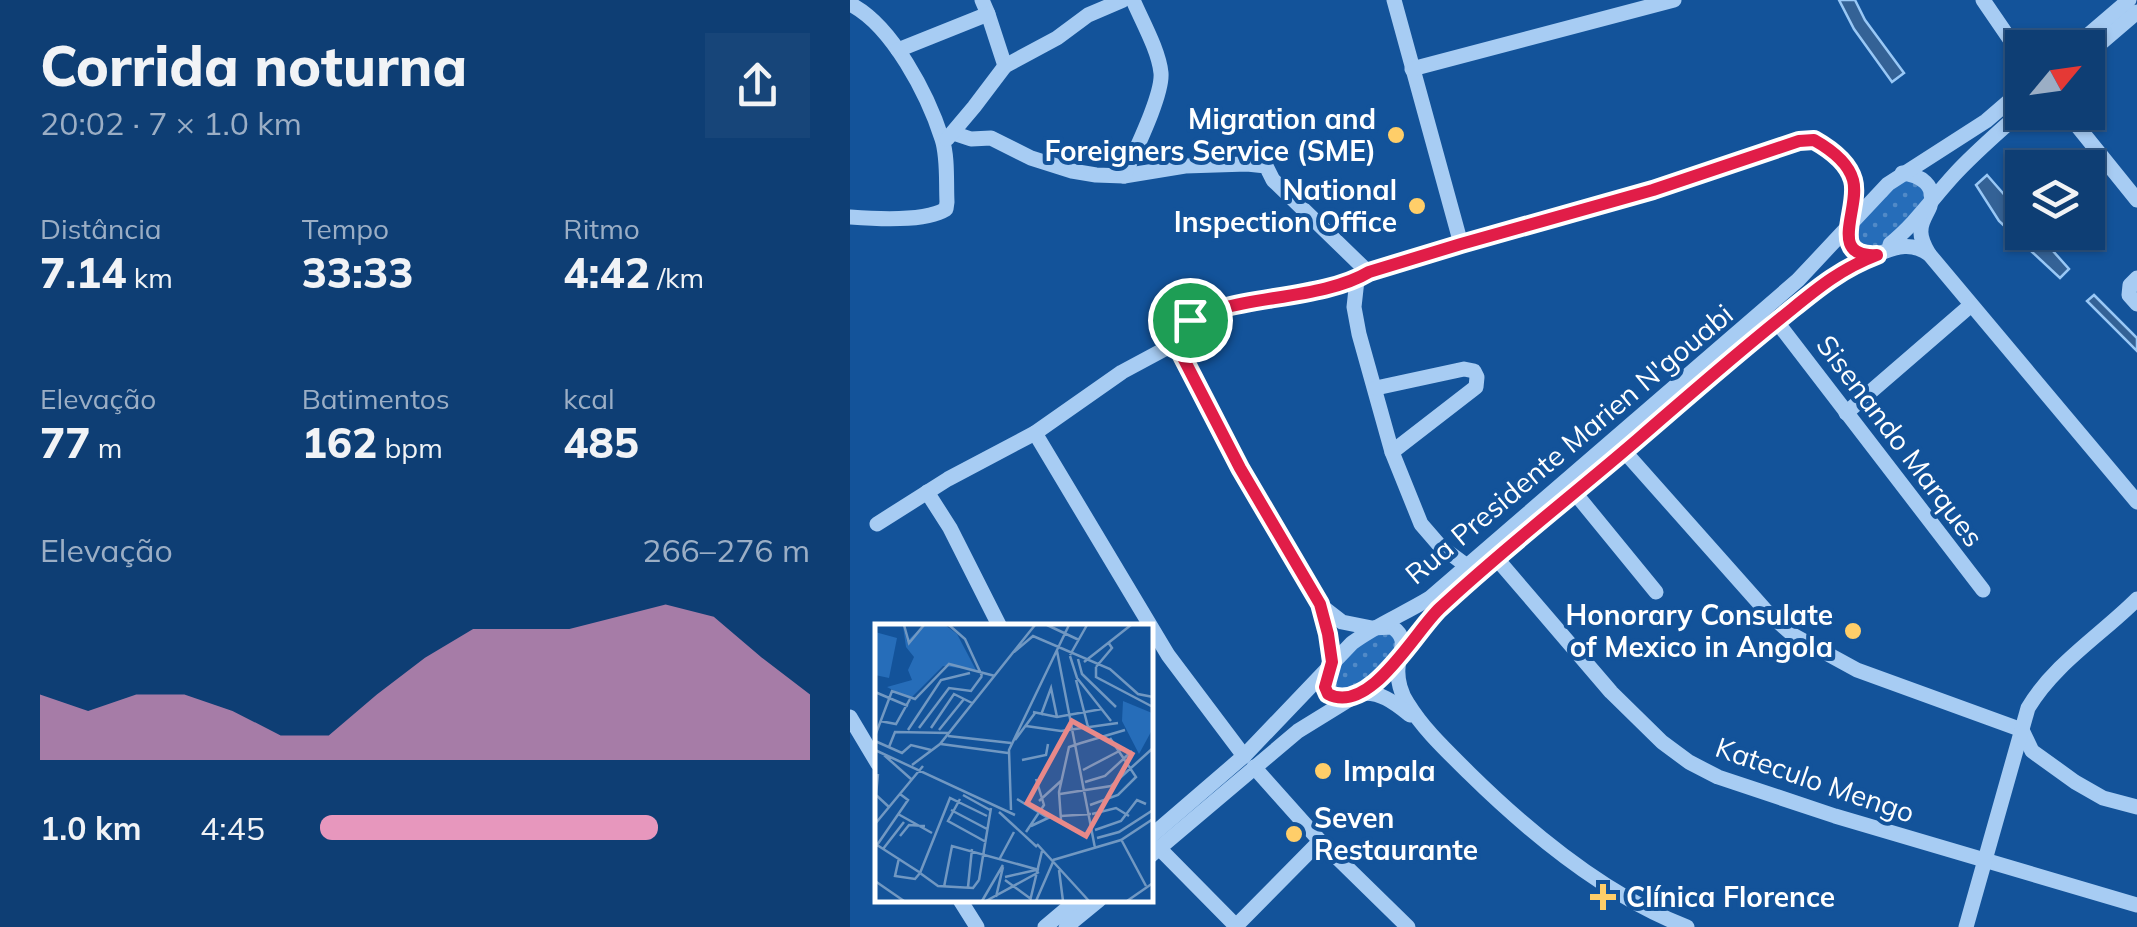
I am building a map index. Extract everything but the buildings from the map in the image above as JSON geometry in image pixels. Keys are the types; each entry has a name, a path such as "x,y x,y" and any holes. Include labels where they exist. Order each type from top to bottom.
{"street":[{"path":"948,137 1005,66 1057,38 1085,7 1123,0"},
{"path":"1124,176 1158,96 1162,76 1133,0"},
{"path":"1394,0 1461,244"},
{"path":"1412,69 1674,0"},
{"path":"1982,0 2005,33"},
{"path":"2094,30 2129,0"},
{"path":"850,4 875,21 898,50 948,137 946,209 916,216 850,217"},
{"path":"898,50 985,7 1005,66"},
{"path":"2105,39 2137,12"},
{"name":"Rua Presidente Marien N'gouabi","path":"1249,762 1332,663 1372,628 1430,598 1744,329 1798,280 1874,197 1902,173 1932,157 2005,105"},
{"name":"Rua Presidente Marien N'gouabi","path":"1153,847 1249,762 1381,678 1438,610 1740,351 1811,292 1858,262 1877,255 1906,232 1951,178 2005,126"},
{"path":"2081,130 2137,200"},
{"path":"948,137 991,138 1031,158 1096,175 1124,176 1185,166 1266,166 1272,180 1363,276"},
{"path":"1687,927 1617,891 1568,858 1510,812 1390,700 1373,694 1342,699 1328,694 1325,687 1332,663 1320,604 1240,468 1176,344 1180,331 1190,320 1245,302 1286,297 1363,276 1653,190 1799,141 1814,140 1827,147 1852,176 1848,239 1853,250 1862,256 1877,255 1903,245 1919,247 1929,254 2137,502"},
{"path":"1902,173 1926,181 1932,192 1920,233 1929,254"},
{"path":"1363,276 1354,307 1392,452 1421,524 1440,546 1467,566"},
{"path":"2137,278 2130,284 2129,295 2137,304"},
{"path":"1846,413 1971,304"},
{"name":"Sisenando Marques","path":"1777,322 1982,590"},
{"path":"877,524 926,492 1036,434 1122,372 1176,344"},
{"path":"1376,388 1464,369 1478,377 1476,388 1392,452"},
{"path":"1036,434 1149,624"},
{"path":"1624,451 1766,612 1793,635 1857,670 2022,730 2032,751 2075,782 2103,798 2137,807"},
{"path":"926,492 950,528 998,624"},
{"path":"1575,493 1656,592"},
{"name":"Kateculo Mengo","path":"1497,559 1611,692 1662,742 1689,762 1718,777 1835,816 2137,905"},
{"path":"1966,927 2028,708 2038,691 2067,661 2137,599"},
{"path":"1320,604 1342,622 1372,628 1386,626 1398,632 1403,643 1398,665 1400,686 1405,701 1424,728"},
{"path":"1152,628 1249,762 1408,927"},
{"path":"850,717 875,759"},
{"path":"1153,847 1237,926 1320,840"},
{"path":"961,902 977,927"},
{"path":"1046,927 1075,902"},
{"path":"1066,927 1097,902"}],"shaded area":[{"path":"1839,0 1855,0 1904,73 1892,82 1854,29"},
{"path":"1987,175 2005,196 2005,227 1999,221 1976,185"},
{"path":"1916,179 1926,194 1905,224 1878,246 1861,244 1857,233 1860,221 1897,183"},
{"path":"2030,250 2052,250 2069,269 2060,278"},
{"path":"2094,295 2137,338 2137,351 2087,301"},
{"path":"1386,629 1401,643 1383,673 1339,698 1327,681 1344,653"}],"place":[{"name":"Migration and Foreigners Service (SME)","path":"1396,135"},
{"name":"National Inspection Office","path":"1417,206"},
{"name":"Honorary Consulate of Mexico in Angola","path":"1853,631"},
{"name":"Impala","path":"1323,771"},
{"name":"Seven Restaurante","path":"1294,834"},
{"name":"Clínica Florence","path":"1603,897"}],"route":[{"path":"1814,140 1827,147 1852,176 1848,239 1853,250 1862,256 1877,255 1858,262 1811,292 1754,339 1438,610 1381,678 1358,694 1342,699 1328,694 1325,687 1332,662 1320,604 1240,468 1176,344 1180,331 1190,320 1245,302 1357,280 1369,272 1653,190 1799,141 1814,140"}]}
